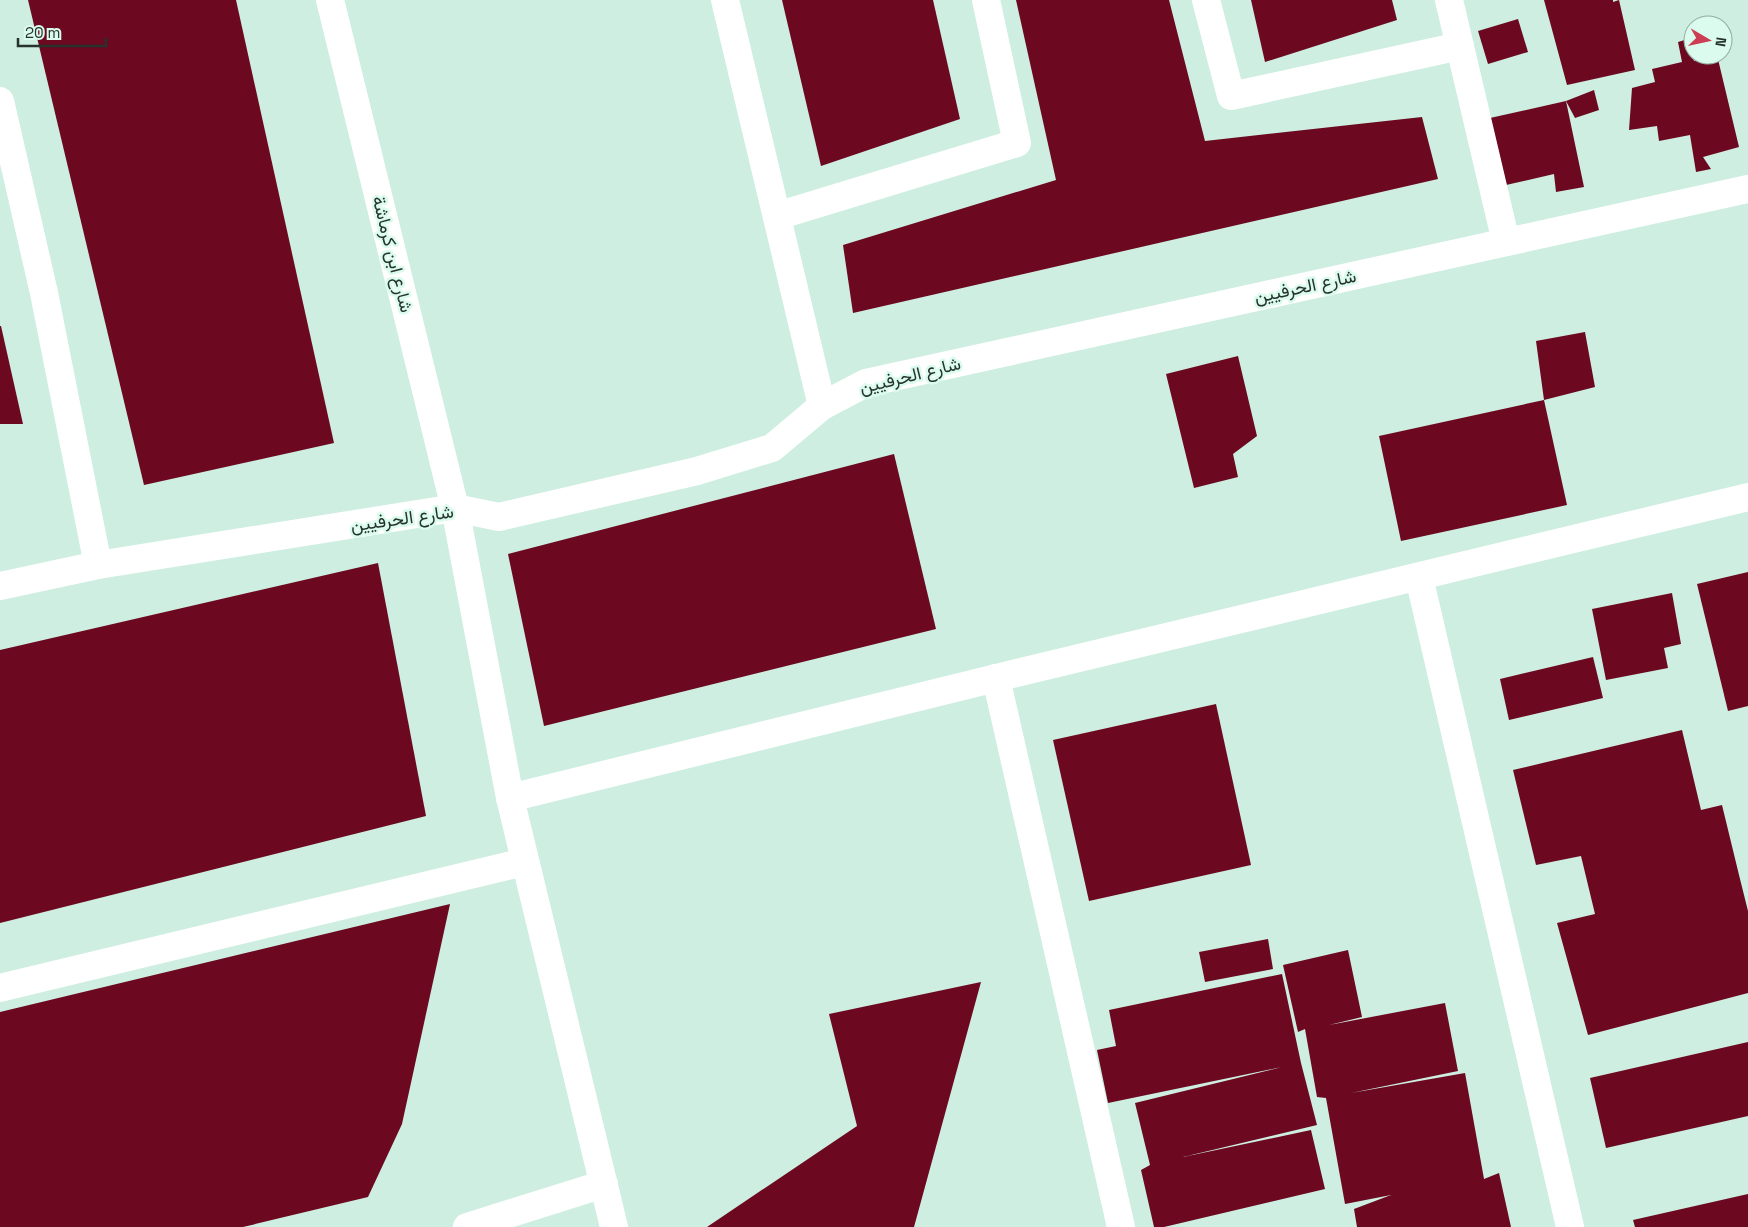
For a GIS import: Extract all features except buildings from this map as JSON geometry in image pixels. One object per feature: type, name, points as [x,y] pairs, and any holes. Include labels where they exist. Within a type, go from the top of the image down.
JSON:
[{"type":"street","name":"شارع ابن كرماشة","points":[[330,0],[455,508],[524,862],[614,1227]]},
{"type":"street","points":[[725,0],[822,406]]},
{"type":"street","points":[[777,216],[1017,143],[986,0]]},
{"type":"street","points":[[1206,0],[1231,96],[1460,46]]},
{"type":"street","points":[[1449,0],[1506,242]]},
{"type":"street","points":[[0,101],[44,292],[98,565]]},
{"type":"street","name":"شارع الحرفيين","points":[[0,586],[98,565],[455,508],[499,517],[697,471],[772,448],[822,406],[866,383],[1748,188]]},
{"type":"street","points":[[510,798],[996,678],[1748,497]]},
{"type":"street","points":[[1419,577],[1570,1227]]},
{"type":"street","points":[[996,678],[1121,1227]]},
{"type":"street","points":[[0,988],[524,862]]},
{"type":"street","points":[[467,1227],[604,1184]]}]
